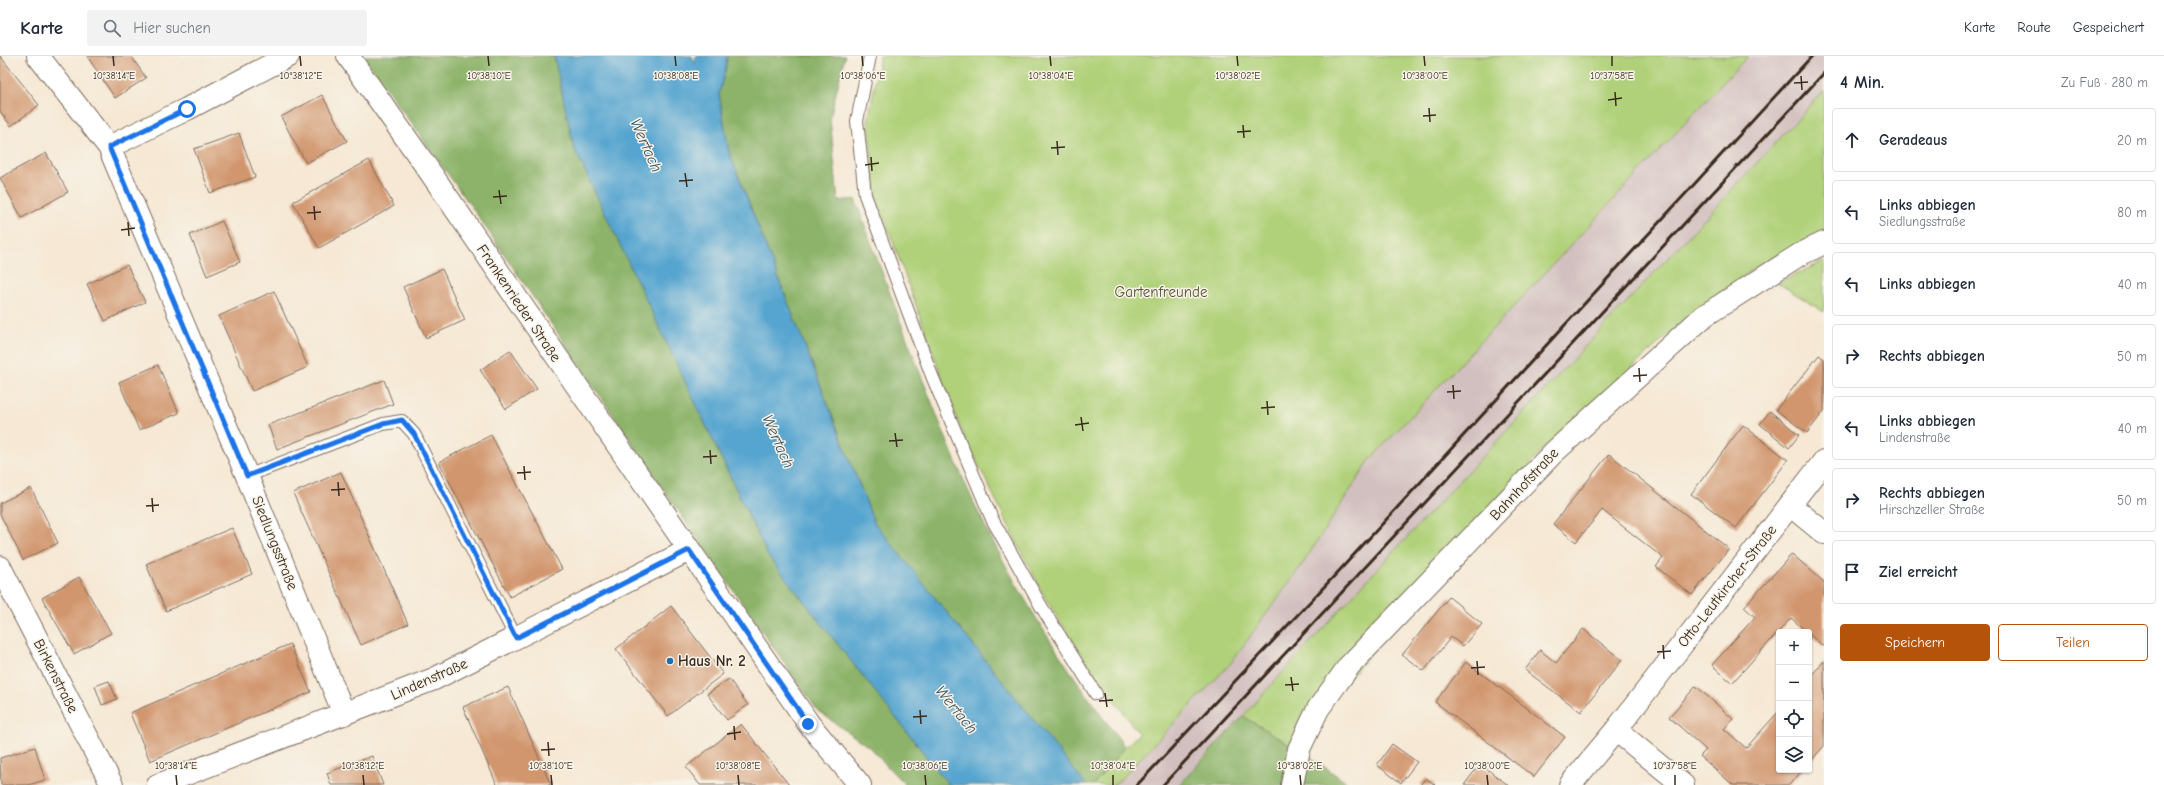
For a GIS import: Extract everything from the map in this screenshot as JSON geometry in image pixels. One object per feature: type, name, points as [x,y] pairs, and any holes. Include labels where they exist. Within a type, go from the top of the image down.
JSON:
[{"type":"street","name":"Siedlungsstraße","points":[[38,56],[109,147],[247,476],[344,714]]},
{"type":"street","points":[[109,147],[187,109],[288,56]]},
{"type":"street","name":"Frankenrieder Straße","points":[[348,56],[808,724],[860,785]]},
{"type":"street","name":"Bahnhofstraße","points":[[1292,785],[1299,750],[1318,709],[1349,666],[1553,453],[1704,316],[1799,255],[1824,243]]},
{"type":"street","name":"Otto-Leutkircher-Straße","points":[[1570,785],[1616,730],[1824,461]]},
{"type":"street","points":[[1790,505],[1824,533]]},
{"type":"street","name":"Lindenstraße","points":[[158,785],[434,679],[689,550]]},
{"type":"street","name":"Birkenstraße","points":[[0,568],[112,785]]},
{"type":"street","points":[[1616,730],[1683,785]]},
{"type":"lane","points":[[870,56],[857,121],[865,195],[932,376],[992,519],[1041,606],[1096,694]]},
{"type":"lane","points":[[247,476],[383,424],[402,420],[414,434],[516,638]]},
{"type":"shaded area","points":[[1748,56],[1824,56],[1824,91],[1370,577],[1179,785],[1115,785],[1230,664],[1304,562],[1369,461]]},
{"type":"green space","points":[[363,56],[554,56],[574,148],[768,556],[949,785],[905,785],[869,747],[818,711],[701,544],[476,213]]},
{"type":"green space","points":[[727,56],[845,56],[830,118],[838,201],[855,199],[944,434],[976,508],[1000,555],[1032,612],[1050,640],[1086,694],[1125,747],[1093,785],[1086,785],[874,522],[729,152],[719,94],[726,67]]},
{"type":"green space","name":"Gartenfreunde","points":[[880,56],[1748,56],[1369,461],[1304,562],[1230,664],[1115,785],[1093,785],[1125,747],[1139,734],[1090,667],[1047,601],[961,430],[876,195],[868,121]]},
{"type":"green space","points":[[1824,91],[1824,230],[1761,264],[1699,307],[1545,447],[1292,746],[1243,716],[1370,577]]},
{"type":"green space","points":[[1824,261],[1824,312],[1778,283]]},
{"type":"green space","points":[[1243,716],[1292,746],[1284,785],[1179,785]]},
{"type":"green space","points":[[1308,755],[1350,785],[1300,785]]},
{"type":"water","name":"Wertach","points":[[554,56],[692,56],[695,63],[696,56],[727,56],[726,67],[719,94],[729,152],[874,522],[1086,785],[949,785],[768,556],[574,148]]},
{"type":"building","points":[[0,56],[39,105],[11,126],[0,111]]},
{"type":"building","points":[[87,56],[131,56],[146,78],[115,98]]},
{"type":"building","points":[[322,95],[347,141],[306,163],[281,117]]},
{"type":"building","points":[[239,133],[255,177],[210,193],[194,149]]},
{"type":"building","points":[[46,153],[68,192],[22,218],[0,178]]},
{"type":"building","points":[[369,160],[394,206],[319,248],[293,202]]},
{"type":"building","points":[[222,221],[240,262],[207,276],[190,235]]},
{"type":"building","points":[[127,265],[145,302],[105,321],[87,284]]},
{"type":"building","points":[[442,269],[465,320],[426,338],[403,287]]},
{"type":"building","points":[[274,291],[308,367],[252,391],[219,316]]},
{"type":"building","points":[[510,350],[537,389],[506,409],[480,370]]},
{"type":"building","points":[[1819,355],[1824,359],[1824,411],[1807,433],[1776,410]]},
{"type":"building","points":[[158,365],[179,413],[139,430],[119,382]]},
{"type":"building","points":[[384,380],[393,404],[277,449],[268,425]]},
{"type":"building","points":[[1770,411],[1799,435],[1789,448],[1760,424]]},
{"type":"building","points":[[1743,425],[1788,460],[1736,528],[1691,494]]},
{"type":"building","points":[[491,435],[562,569],[510,597],[439,462]]},
{"type":"building","points":[[1609,454],[1729,549],[1692,595],[1656,567],[1663,558],[1602,510],[1576,542],[1553,524]]},
{"type":"building","points":[[341,472],[408,624],[361,645],[293,493]]},
{"type":"building","points":[[31,488],[58,543],[23,560],[0,514],[0,503]]},
{"type":"building","points":[[232,528],[252,574],[166,611],[146,564]]},
{"type":"building","points":[[1792,554],[1824,582],[1824,647],[1812,636],[1812,629],[1804,629],[1791,618],[1781,629],[1776,629],[1776,635],[1732,683],[1712,665],[1755,617],[1744,607]]},
{"type":"building","points":[[79,577],[111,633],[74,654],[42,598]]},
{"type":"building","points":[[1449,597],[1482,624],[1463,646],[1451,637],[1424,671],[1402,655]]},
{"type":"building","name":"Haus Nr. 2","points":[[671,606],[723,674],[668,716],[616,649]]},
{"type":"building","points":[[1583,629],[1622,660],[1581,712],[1525,670],[1540,650],[1556,663]]},
{"type":"building","points":[[290,644],[311,692],[150,761],[130,713]]},
{"type":"building","points":[[1824,661],[1824,746],[1812,760],[1812,701],[1812,675]]},
{"type":"building","points":[[1466,662],[1565,737],[1534,777],[1435,702]]},
{"type":"building","points":[[729,679],[748,705],[727,720],[707,694]]},
{"type":"building","points":[[109,681],[117,699],[102,705],[95,686]]},
{"type":"building","points":[[1696,686],[1733,719],[1724,729],[1746,748],[1776,714],[1776,773],[1800,773],[1789,785],[1733,785],[1700,756],[1706,750],[1669,717]]},
{"type":"building","points":[[508,687],[551,785],[497,785],[463,707]]},
{"type":"building","points":[[741,724],[789,785],[700,785],[686,767]]},
{"type":"building","points":[[1392,744],[1417,762],[1401,783],[1377,765]]},
{"type":"building","points":[[35,747],[45,780],[28,785],[1,785],[0,758]]},
{"type":"building","points":[[372,756],[383,785],[331,785],[327,773]]},
{"type":"building","points":[[1480,764],[1508,785],[1464,785]]},
{"type":"building","points":[[1426,778],[1435,785],[1420,785]]},
{"type":"railway","points":[[1137,785],[1339,571],[1812,56]]},
{"type":"railway","points":[[1163,785],[1824,73]]},
{"type":"place","name":"Haus Nr. 2","points":[[670,661]]},
{"type":"route","points":[[187,109],[109,147],[247,476],[383,424],[402,420],[414,434],[516,638],[689,550],[808,724]]}]
